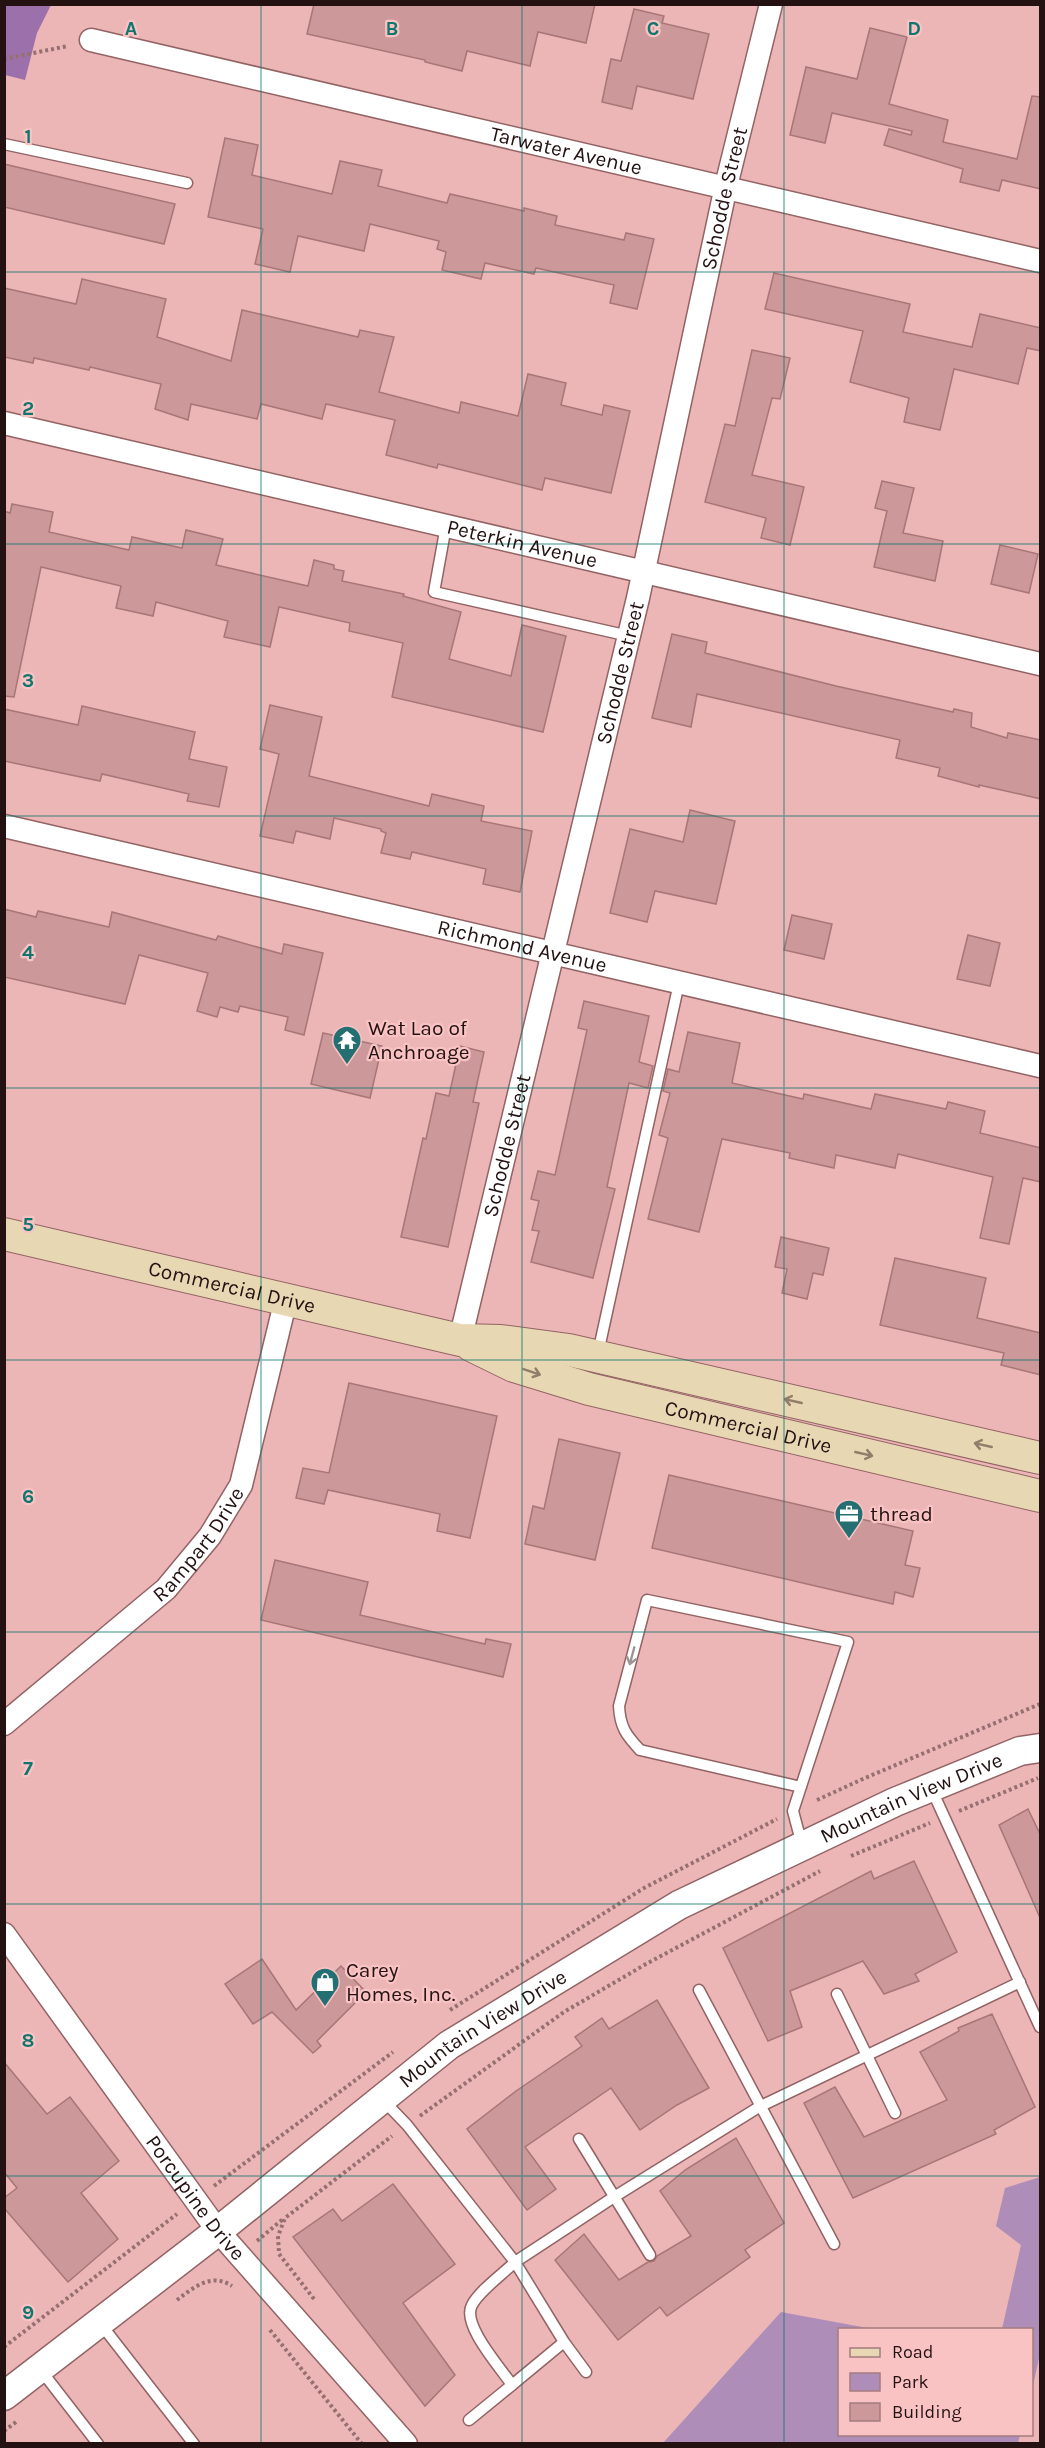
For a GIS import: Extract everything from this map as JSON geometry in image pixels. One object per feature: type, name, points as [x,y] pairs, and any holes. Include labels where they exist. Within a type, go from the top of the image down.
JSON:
[{"type":"main road","name":"Commercial Drive","points":[[4,1234],[460,1340],[529,1344],[597,1356],[1041,1458]]},
{"type":"main road","name":"Commercial Drive","points":[[460,1340],[513,1366],[568,1383],[1041,1496]]},
{"type":"street","name":"Schodde Street","points":[[460,1340],[644,572],[726,186],[771,4]]},
{"type":"street","name":"Tarwater Avenue","points":[[91,40],[1041,261]]},
{"type":"street","name":"Peterkin Avenue","points":[[4,423],[1041,663]]},
{"type":"street","name":"Richmond Avenue","points":[[4,826],[1041,1066]]},
{"type":"street","name":"Rampart Drive","points":[[4,1724],[166,1588],[210,1536],[241,1485],[286,1299]]},
{"type":"street","name":"Mountain View Drive","points":[[13,2407],[40,2368],[218,2231],[449,2045],[679,1905],[931,1788],[1030,1750],[1041,1732]]},
{"type":"street","name":"Porcupine Drive","points":[[4,1934],[218,2231],[406,2444]]},
{"type":"lane","points":[[4,144],[187,183]]},
{"type":"lane","points":[[446,526],[435,592],[629,636]]},
{"type":"lane","points":[[597,1356],[680,983]]},
{"type":"lane","points":[[801,1787],[640,1750],[620,1723],[619,1706],[647,1600],[848,1642],[801,1787],[793,1811],[802,1846]]},
{"type":"lane","points":[[931,1788],[1041,2027]]},
{"type":"lane","points":[[512,2385],[473,2328],[468,2314],[472,2303],[515,2262],[759,2107],[1020,1982]]},
{"type":"lane","points":[[699,1990],[759,2107],[834,2244]]},
{"type":"lane","points":[[837,1994],[895,2113]]},
{"type":"lane","points":[[382,2099],[407,2125],[515,2262],[564,2342],[586,2372]]},
{"type":"lane","points":[[579,2139],[650,2254]]},
{"type":"lane","points":[[99,2323],[194,2444]]},
{"type":"lane","points":[[470,2420],[564,2342]]},
{"type":"lane","points":[[40,2368],[98,2444]]},
{"type":"path","points":[[4,59],[91,40]]},
{"type":"path","points":[[847,1858],[1041,1777]]},
{"type":"path","points":[[315,2301],[279,2254],[278,2236],[285,2218],[407,2125],[564,2012],[646,1964],[825,1868]]},
{"type":"path","points":[[171,2304],[199,2284],[210,2280],[226,2282],[239,2291]]},
{"type":"path","points":[[267,2327],[362,2444]]},
{"type":"path","points":[[4,2431],[13,2407]]},
{"type":"green space","points":[[1040,2177],[1040,2354],[1033,2386],[1033,2328],[1002,2328],[1021,2245],[996,2226],[1005,2188]]},
{"type":"green space","points":[[781,2312],[868,2328],[838,2328],[838,2436],[1020,2436],[1018,2443],[663,2443]]},
{"type":"shaded area","points":[[5,4],[51,5],[37,33],[25,80],[5,75]]},
{"type":"building","points":[[314,4],[595,4],[586,43],[538,32],[530,66],[467,51],[462,71],[425,62],[425,60],[307,34]]},
{"type":"building","points":[[634,9],[664,16],[662,23],[709,34],[693,99],[637,86],[632,109],[602,102],[611,59],[621,61]]},
{"type":"building","points":[[870,28],[907,37],[889,104],[948,120],[943,142],[1017,159],[1032,96],[1041,97],[1041,189],[1002,180],[999,191],[960,182],[963,169],[884,145],[889,129],[911,135],[912,131],[832,113],[825,143],[790,135],[806,67],[857,79]]},
{"type":"building","points":[[225,138],[258,145],[252,175],[332,194],[340,161],[382,170],[378,186],[447,203],[450,194],[524,211],[524,208],[557,216],[555,225],[624,240],[626,233],[654,239],[637,309],[610,303],[614,285],[536,268],[534,274],[485,263],[481,279],[442,270],[446,252],[437,249],[439,241],[370,224],[364,251],[298,236],[290,272],[255,264],[263,229],[208,217]]},
{"type":"building","points":[[4,164],[175,204],[164,244],[4,207]]},
{"type":"building","points":[[774,273],[910,304],[903,332],[972,347],[980,314],[1041,328],[1041,351],[1027,348],[1018,384],[954,369],[940,430],[904,422],[909,398],[850,382],[863,331],[765,309]]},
{"type":"building","points":[[82,279],[166,299],[157,337],[231,361],[242,310],[358,337],[360,330],[394,337],[379,392],[459,413],[461,402],[518,416],[528,374],[566,383],[561,405],[602,415],[604,405],[630,411],[611,493],[545,478],[542,490],[438,464],[437,468],[386,455],[395,420],[326,404],[322,419],[261,404],[257,419],[191,404],[188,420],[155,409],[161,384],[90,367],[89,370],[34,358],[33,363],[4,357],[4,288],[76,304]]},
{"type":"building","points":[[752,350],[790,358],[780,399],[772,398],[752,475],[804,487],[790,545],[761,538],[766,518],[705,502],[725,424],[735,426]]},
{"type":"building","points":[[882,481],[914,488],[903,533],[943,541],[935,581],[874,567],[887,511],[875,508]]},
{"type":"building","points":[[12,504],[53,512],[49,532],[129,550],[132,537],[182,548],[186,530],[223,539],[216,565],[308,586],[314,560],[334,565],[334,569],[344,571],[342,581],[404,594],[403,596],[461,612],[449,659],[511,676],[522,625],[566,636],[543,732],[392,697],[403,643],[349,631],[350,623],[279,607],[270,647],[224,637],[228,621],[156,602],[153,616],[116,608],[121,586],[41,567],[14,697],[4,696],[4,511],[10,513]]},
{"type":"building","points":[[1000,545],[1038,554],[1029,593],[991,584]]},
{"type":"building","points":[[672,634],[707,642],[705,653],[836,686],[953,712],[954,709],[972,713],[971,727],[1007,738],[1008,733],[1041,740],[1041,799],[979,785],[979,787],[938,776],[940,768],[896,758],[900,740],[697,694],[691,727],[652,718]]},
{"type":"building","points":[[270,705],[322,717],[309,776],[429,806],[432,794],[484,806],[481,821],[532,831],[520,892],[483,884],[486,869],[412,852],[410,859],[381,853],[386,833],[381,829],[334,818],[330,839],[296,831],[293,843],[260,836],[279,754],[260,749]]},
{"type":"building","points":[[82,706],[195,732],[189,759],[227,767],[219,807],[187,801],[189,794],[102,774],[100,781],[4,761],[4,709],[78,725]]},
{"type":"building","points":[[690,810],[735,821],[716,904],[655,891],[647,922],[610,913],[630,829],[683,842]]},
{"type":"building","points":[[4,909],[36,917],[38,911],[109,927],[112,912],[216,940],[218,936],[282,954],[284,944],[323,953],[304,1035],[285,1030],[288,1017],[240,1006],[238,1012],[220,1007],[217,1017],[197,1011],[208,973],[139,955],[125,1004],[4,977]]},
{"type":"building","points":[[792,915],[832,924],[824,959],[784,950]]},
{"type":"building","points":[[968,935],[1000,943],[990,986],[957,979]]},
{"type":"building","points":[[584,1001],[649,1016],[639,1062],[653,1066],[648,1088],[629,1083],[607,1187],[615,1189],[593,1278],[531,1262],[539,1231],[532,1230],[539,1201],[531,1199],[538,1171],[555,1175],[587,1030],[578,1028]]},
{"type":"building","points":[[688,1032],[740,1043],[732,1083],[803,1099],[804,1094],[871,1109],[875,1094],[946,1109],[948,1102],[985,1111],[980,1133],[1041,1148],[1041,1182],[1023,1178],[1009,1244],[980,1238],[993,1177],[898,1154],[895,1168],[836,1155],[834,1168],[789,1158],[790,1153],[722,1139],[699,1232],[648,1219],[668,1138],[659,1135],[670,1093],[663,1091],[668,1069],[679,1072]]},
{"type":"building","name":"Wat Lao of Anchroage","points":[[323,1033],[382,1046],[370,1098],[311,1084]]},
{"type":"building","points":[[460,1046],[484,1052],[473,1102],[479,1103],[448,1247],[401,1237],[423,1138],[426,1139],[436,1093],[449,1096]]},
{"type":"building","points":[[781,1237],[829,1248],[823,1275],[813,1273],[807,1299],[782,1293],[787,1269],[775,1267]]},
{"type":"building","points":[[895,1258],[986,1278],[977,1318],[1041,1333],[1041,1375],[1001,1365],[1004,1353],[880,1325]]},
{"type":"building","points":[[349,1383],[497,1416],[470,1538],[437,1531],[440,1514],[328,1490],[324,1504],[296,1498],[303,1468],[329,1473]]},
{"type":"building","points":[[559,1439],[620,1453],[595,1560],[525,1544],[533,1506],[544,1509]]},
{"type":"building","points":[[669,1475],[913,1531],[905,1565],[920,1568],[913,1597],[895,1592],[893,1604],[652,1548]]},
{"type":"building","points":[[275,1560],[368,1582],[360,1615],[485,1644],[486,1639],[511,1644],[503,1677],[261,1620]]},
{"type":"building","points":[[1028,1809],[1041,1836],[1041,1920],[999,1825]]},
{"type":"building","points":[[914,1861],[957,1952],[915,1974],[919,1981],[884,1994],[863,1961],[790,1991],[802,2027],[768,2041],[723,1948],[871,1871],[874,1879]]},
{"type":"building","points":[[262,1959],[296,2010],[341,1966],[366,1992],[317,2041],[321,2046],[313,2053],[272,2012],[253,2024],[225,1984]]},
{"type":"building","points":[[657,2000],[709,2088],[677,2105],[640,2130],[611,2088],[525,2147],[556,2189],[527,2210],[467,2129],[516,2091],[582,2046],[575,2037],[602,2018],[609,2029]]},
{"type":"building","points":[[992,2014],[1035,2107],[994,2130],[996,2134],[853,2198],[804,2103],[835,2087],[864,2137],[947,2100],[920,2052],[959,2031],[958,2028]]},
{"type":"building","points":[[4,2062],[47,2114],[70,2097],[119,2161],[81,2193],[118,2239],[68,2282],[4,2208],[4,2198],[17,2188],[4,2172]]},
{"type":"building","points":[[736,2138],[784,2223],[745,2250],[750,2257],[667,2316],[660,2307],[618,2340],[555,2260],[584,2234],[619,2280],[648,2262],[654,2261],[657,2256],[691,2236],[660,2191],[685,2170]]},
{"type":"building","points":[[393,2184],[455,2264],[403,2303],[455,2375],[425,2406],[293,2237],[333,2209],[342,2221]]},
{"type":"place","name":"Wat Lao of Anchroage","points":[[347,1066]]},
{"type":"place","name":"thread","points":[[849,1540]]},
{"type":"place","name":"Carey Homes, Inc.","points":[[325,2008]]}]
